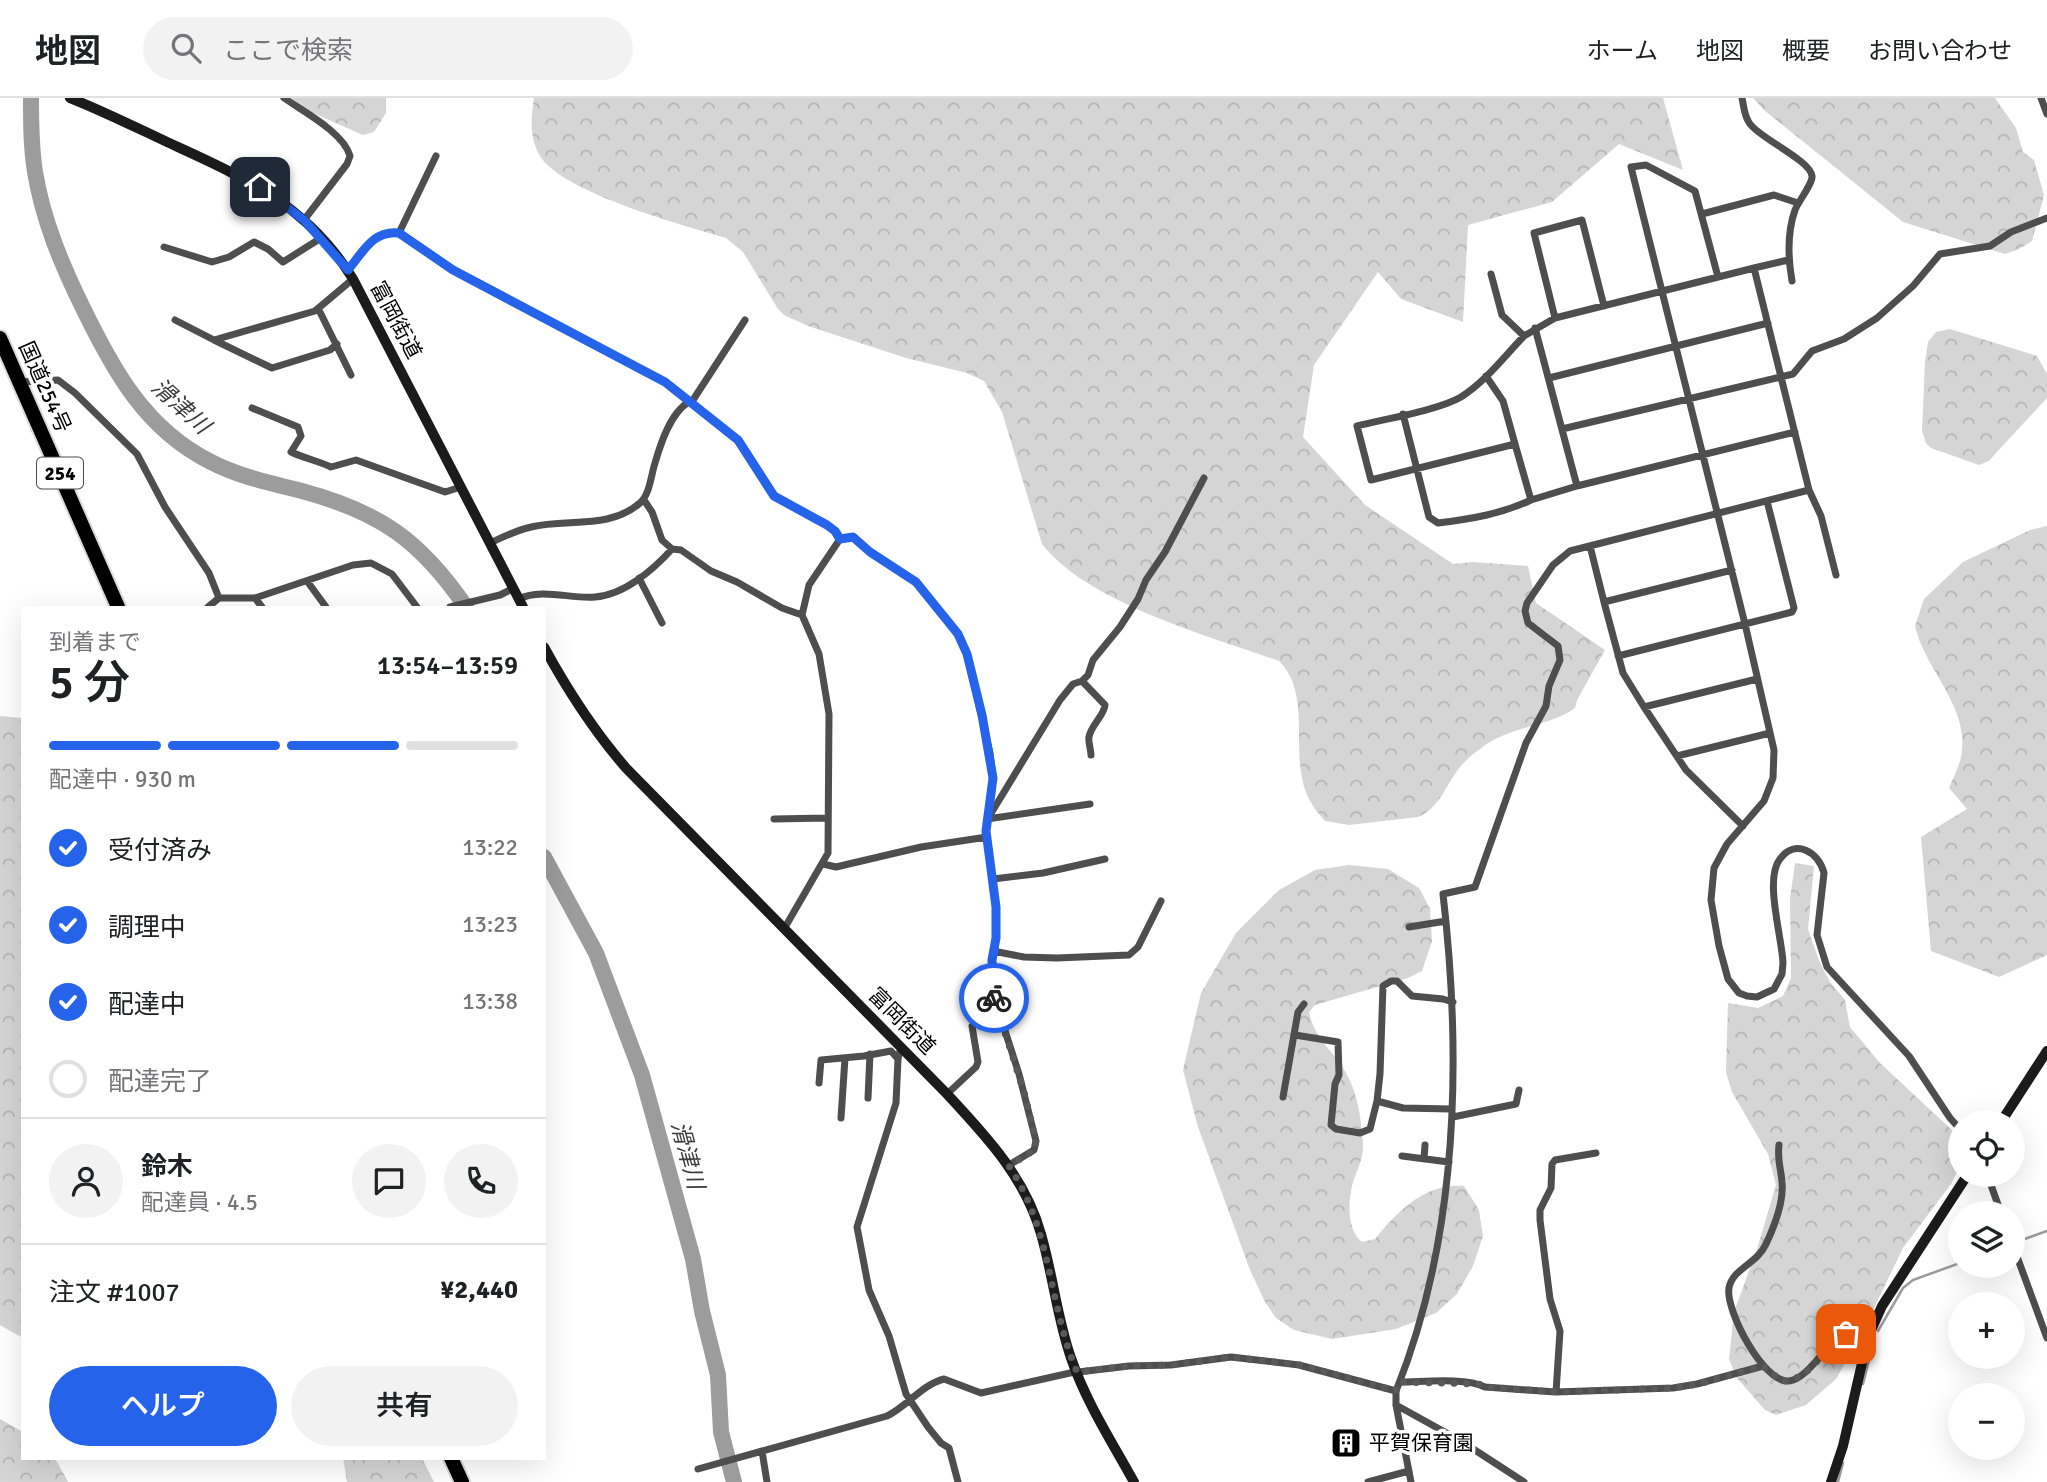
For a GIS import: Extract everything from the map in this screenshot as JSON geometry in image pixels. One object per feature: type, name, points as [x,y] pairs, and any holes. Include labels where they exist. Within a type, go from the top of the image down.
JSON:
[{"type":"highway","name":"国道254号","points":[[0,338],[118,606]]},
{"type":"highway","points":[[452,1460],[462,1482]]},
{"type":"street","name":"富岡街道","points":[[70,98],[246,178],[274,195],[321,238],[350,275],[521,603]]},
{"type":"street","points":[[284,98],[337,135],[345,143],[350,156],[347,164],[304,220]]},
{"type":"street","points":[[1742,98],[1747,119],[1754,129],[1787,151],[1812,174],[1812,181],[1798,203],[1790,227],[1788,261],[1792,281]]},
{"type":"street","points":[[2041,98],[2047,114]]},
{"type":"street","points":[[399,233],[436,156]]},
{"type":"street","points":[[1718,277],[1697,194],[1691,188],[1646,165],[1631,167],[1732,570],[1774,758],[1773,778],[1764,802],[1721,852],[1712,878],[1711,900],[1719,946],[1732,986],[1747,996],[1757,997],[1774,989],[1779,983],[1783,962],[1773,886],[1775,869],[1779,860],[1791,850],[1806,849],[1812,852],[1822,865],[1824,873],[1817,935],[1827,967],[1909,1056],[1948,1115]]},
{"type":"street","points":[[1702,214],[1774,195],[1798,203]]},
{"type":"street","points":[[1562,429],[1793,374],[1812,351],[1844,339],[1877,318],[1908,291],[1941,254],[1990,246],[2011,232],[2047,218]]},
{"type":"street","points":[[1555,318],[1534,233],[1582,220],[1604,306]]},
{"type":"street","points":[[214,340],[319,310],[350,275],[376,236],[390,232],[399,233],[453,270],[665,382],[738,440],[774,496],[827,525],[840,539]]},
{"type":"street","points":[[164,247],[212,262],[229,257],[254,243],[268,249],[283,262],[321,238]]},
{"type":"street","points":[[1515,444],[1371,480],[1357,426],[1455,400],[1486,376],[1524,336],[1555,318],[1788,261]]},
{"type":"street","points":[[1754,268],[1809,490],[1821,516],[1836,575]]},
{"type":"street","points":[[1491,274],[1502,315],[1524,336]]},
{"type":"street","points":[[319,310],[351,375]]},
{"type":"street","points":[[175,320],[272,369],[323,353],[337,344]]},
{"type":"street","points":[[491,543],[531,527],[596,522],[632,510],[644,500],[662,443],[676,413],[693,400],[745,320]]},
{"type":"street","points":[[1549,378],[1768,323]]},
{"type":"street","points":[[1535,328],[1577,486]]},
{"type":"street","points":[[1486,376],[1503,401],[1531,500]]},
{"type":"street","points":[[20,382],[58,380],[131,446],[185,540],[209,573],[219,598]]},
{"type":"street","points":[[252,408],[298,428],[301,436],[291,452],[295,454],[310,457],[331,467],[356,460],[444,492],[461,487]]},
{"type":"street","points":[[1403,414],[1429,517],[1438,523],[1480,517],[1577,486],[1795,432]]},
{"type":"street","points":[[987,818],[1060,700],[1073,684],[1088,675],[1094,660],[1120,627],[1165,552],[1204,478]]},
{"type":"street","points":[[1411,1482],[1396,1405],[1396,1391],[1429,1293],[1449,1162],[1452,1113],[1453,1002],[1443,894],[1475,887],[1527,743],[1546,706],[1547,695],[1560,660],[1555,642],[1528,623],[1525,617],[1527,603],[1558,559],[1570,551],[1809,490]]},
{"type":"street","points":[[644,500],[662,540],[672,550]]},
{"type":"street","points":[[1618,656],[1791,612],[1794,608],[1767,501]]},
{"type":"street","points":[[784,929],[828,853],[829,714],[822,664],[802,615],[809,585],[840,539],[853,537],[909,576],[940,610],[964,644],[978,696],[993,778],[987,837],[996,923],[993,951],[994,997],[1007,1033],[1036,1141],[1034,1150],[1009,1166]]},
{"type":"street","points":[[1590,546],[1623,673],[1686,770],[1743,826]]},
{"type":"street","points":[[521,603],[527,595],[596,597],[620,591],[672,550],[681,550],[711,571],[737,582],[782,608],[802,615]]},
{"type":"street","points":[[209,606],[219,598],[255,598],[353,565],[371,563],[392,574],[416,606]]},
{"type":"street","points":[[1604,602],[1732,570]]},
{"type":"street","points":[[639,578],[662,623]]},
{"type":"street","points":[[307,581],[325,606]]},
{"type":"street","points":[[454,606],[498,596],[514,588]]},
{"type":"street","points":[[255,598],[260,606]]},
{"type":"street","name":"富岡街道","points":[[546,651],[569,693],[607,746],[900,1053],[947,1094],[1009,1166],[1029,1201],[1041,1231],[1066,1341],[1077,1372],[1134,1482]]},
{"type":"street","points":[[1644,707],[1757,679]]},
{"type":"street","points":[[1082,681],[1105,705],[1089,737],[1091,755]]},
{"type":"street","points":[[1677,756],[1770,733]]},
{"type":"street","points":[[987,818],[1090,804]]},
{"type":"street","points":[[775,819],[827,818]]},
{"type":"street","points":[[823,864],[836,867],[921,847],[987,837]]},
{"type":"street","points":[[993,879],[1043,873],[1105,859]]},
{"type":"street","points":[[993,951],[1024,957],[1057,958],[1129,955],[1138,947],[1161,901]]},
{"type":"street","points":[[1409,927],[1446,921]]},
{"type":"street","points":[[1296,1035],[1338,1042],[1339,1075],[1335,1084],[1331,1125],[1336,1129],[1366,1132],[1370,1129],[1377,1101],[1383,986],[1387,982],[1396,981],[1412,996],[1453,1002]]},
{"type":"street","points":[[1283,1097],[1298,1012],[1304,1004]]},
{"type":"street","points":[[947,1094],[978,1062],[972,1026],[998,1012]]},
{"type":"street","points":[[819,1083],[821,1060],[891,1051],[900,1053],[896,1103],[857,1227],[858,1243],[869,1290],[889,1336],[900,1377],[911,1401],[935,1435],[949,1448],[958,1482]]},
{"type":"street","points":[[2009,1110],[2047,1051]]},
{"type":"street","points":[[868,1098],[870,1054]]},
{"type":"street","points":[[841,1118],[845,1058]]},
{"type":"street","points":[[1377,1101],[1404,1108],[1452,1113],[1516,1104],[1519,1090]]},
{"type":"street","points":[[1424,1158],[1425,1144]]},
{"type":"street","points":[[1779,1145],[1777,1161],[1782,1193],[1772,1230],[1760,1256],[1735,1274],[1729,1285],[1728,1296],[1737,1322],[1763,1366],[1781,1381],[1795,1380],[1834,1341],[1846,1334],[1872,1326]]},
{"type":"street","points":[[1556,1392],[1560,1331],[1550,1299],[1540,1210],[1551,1188],[1552,1164],[1555,1160],[1597,1153]]},
{"type":"street","points":[[1402,1156],[1449,1162]]},
{"type":"street","points":[[1831,1482],[1843,1446],[1872,1326],[1960,1187]]},
{"type":"street","points":[[2025,1278],[2047,1338]]},
{"type":"street","points":[[699,1469],[876,1420],[894,1412],[934,1383],[944,1379],[981,1393],[1077,1372],[1129,1366],[1162,1366],[1231,1357],[1300,1365],[1396,1391]]},
{"type":"street","points":[[1400,1382],[1455,1382],[1556,1392],[1673,1388],[1763,1366]]},
{"type":"street","points":[[1396,1405],[1461,1441],[1524,1482]]},
{"type":"street","points":[[760,1452],[767,1482]]},
{"type":"street","points":[[1368,1482],[1409,1471]]},
{"type":"green space","points":[[291,98],[386,98],[386,113],[374,132],[363,135],[313,113]]},
{"type":"green space","points":[[534,98],[1663,98],[1683,170],[1619,144],[1552,202],[1468,225],[1463,322],[1401,299],[1378,272],[1314,365],[1303,437],[1365,505],[1453,564],[1473,562],[1528,566],[1536,603],[1605,650],[1575,708],[1552,720],[1491,741],[1464,762],[1432,808],[1418,817],[1349,825],[1325,821],[1310,801],[1303,784],[1297,701],[1288,673],[1279,661],[1152,615],[1089,584],[1063,565],[1042,544],[1002,412],[984,381],[967,373],[906,358],[808,326],[784,315],[743,252],[726,238],[626,206],[573,183],[553,170],[536,149],[532,128]]},
{"type":"green space","points":[[1753,98],[1995,98],[2016,128],[2023,152],[2034,160],[2044,195],[2032,241],[2005,254],[1903,222],[1764,110]]},
{"type":"green space","points":[[1950,329],[2037,356],[2047,374],[2047,398],[1989,461],[1979,465],[1931,448],[1922,431],[1928,342],[1936,332]]},
{"type":"green space","points":[[2047,526],[2047,955],[1999,977],[1931,951],[1921,837],[1967,809],[1949,788],[1961,757],[1959,722],[1946,690],[1920,642],[1915,626],[1924,599],[1963,562],[2030,530]]},
{"type":"green space","points":[[0,716],[21,718],[21,1337],[0,1325]]},
{"type":"green space","points":[[1795,863],[1814,866],[1808,929],[1820,963],[1830,982],[1845,1000],[1850,1027],[1880,1063],[1948,1126],[1949,1187],[1903,1248],[1860,1337],[1836,1379],[1806,1405],[1776,1415],[1765,1410],[1737,1378],[1729,1359],[1734,1312],[1776,1185],[1768,1154],[1732,1092],[1726,1072],[1728,1003],[1758,1008],[1783,996],[1791,978],[1790,899]]},
{"type":"green space","points":[[1349,865],[1388,869],[1419,888],[1430,909],[1432,941],[1422,971],[1408,978],[1315,1005],[1309,1012],[1317,1034],[1350,1081],[1359,1112],[1363,1149],[1352,1186],[1351,1224],[1362,1242],[1375,1239],[1413,1201],[1437,1189],[1464,1186],[1479,1210],[1483,1236],[1473,1266],[1457,1294],[1436,1313],[1396,1329],[1332,1339],[1294,1330],[1276,1318],[1265,1302],[1250,1270],[1198,1127],[1183,1070],[1201,993],[1236,933],[1279,890],[1315,870]]},
{"type":"green space","points":[[0,1419],[21,1431],[21,1460],[56,1460],[68,1482],[0,1482]]},
{"type":"green space","points":[[343,1460],[423,1460],[434,1482],[347,1482]]},
{"type":"waterway","name":"滑津川","points":[[31,98],[35,172],[54,241],[74,290],[106,353],[133,396],[149,415],[167,433],[211,462],[233,472],[330,499],[376,519],[414,546],[465,606]]},
{"type":"waterway","name":"滑津川","points":[[546,861],[596,953],[642,1075],[693,1259],[702,1311],[718,1375],[721,1432],[734,1482]]},
{"type":"waterway","points":[[2025,1239],[2047,1231]]},
{"type":"waterway","points":[[1878,1331],[1903,1288],[1913,1280],[1948,1267]]},
{"type":"waterway","points":[[1863,1384],[1874,1340]]},
{"type":"waterway","points":[[1838,1482],[1843,1463]]},
{"type":"way so far","points":[[994,998],[1007,1033],[1036,1141],[1034,1150],[1009,1166],[1023,1188],[1041,1231],[1066,1341],[1077,1372],[1129,1366],[1171,1365],[1231,1357],[1300,1365],[1396,1391],[1400,1382],[1455,1382],[1556,1392],[1673,1388],[1763,1366],[1781,1381],[1795,1380],[1834,1341],[1846,1334]]},
{"type":"place","name":"平賀保育園","points":[[1346,1443]]},
{"type":"route","points":[[260,187],[304,220],[348,270],[376,236],[390,232],[399,233],[453,270],[665,382],[738,440],[774,496],[827,525],[840,539],[853,537],[870,552],[916,582],[964,644],[990,753],[993,778],[986,831],[996,907],[996,938],[992,960],[994,998]]}]
